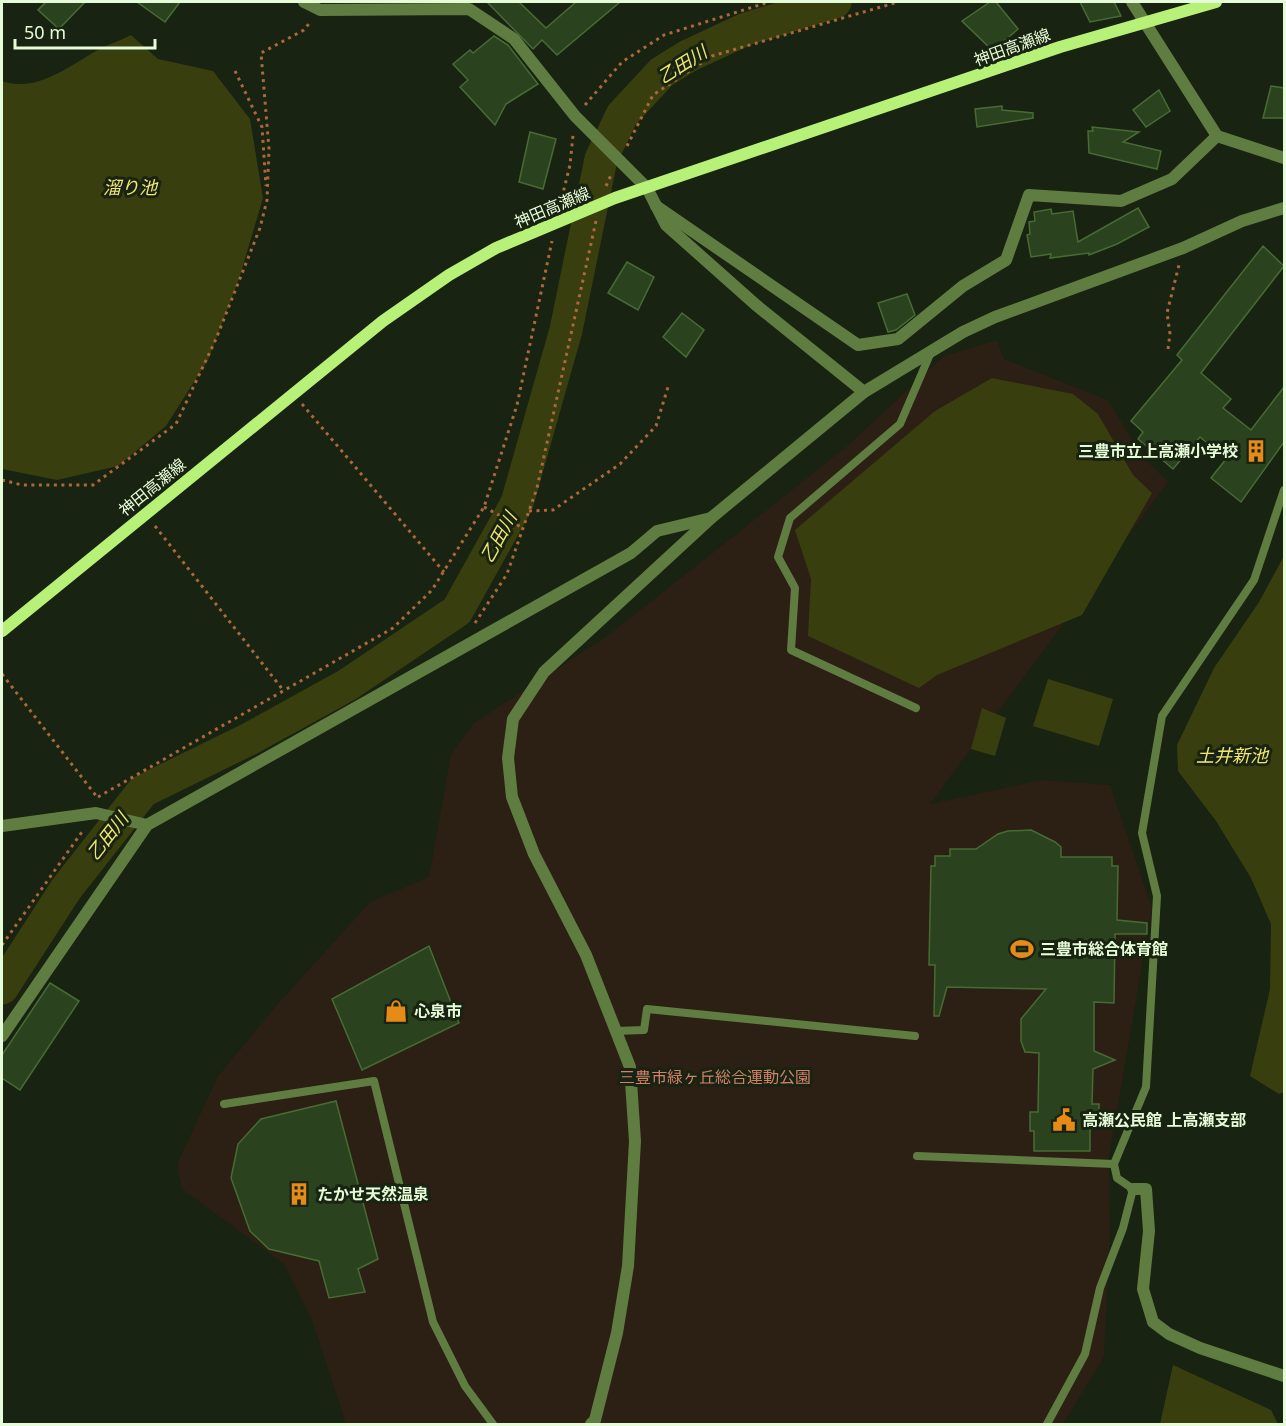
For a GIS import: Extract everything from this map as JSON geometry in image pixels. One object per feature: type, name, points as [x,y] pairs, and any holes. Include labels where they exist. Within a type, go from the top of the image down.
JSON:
[{"type":"main road","name":"神田高瀬線","points":[[2,631],[382,321],[449,275],[496,248],[646,188],[1060,47],[1216,2]]},
{"type":"street","points":[[304,2],[320,10],[469,9],[481,2]]},
{"type":"street","points":[[1132,2],[1217,136],[1284,158]]},
{"type":"street","points":[[469,9],[514,39],[575,116],[646,188],[666,225],[756,305],[864,392]]},
{"type":"street","points":[[656,206],[858,345],[898,339],[963,286],[1006,260],[1029,195],[1120,201],[1172,179],[1217,136]]},
{"type":"street","points":[[591,1425],[595,1420],[617,1333],[628,1266],[635,1142],[630,1067],[586,955],[534,854],[512,797],[508,758],[513,719],[544,672],[711,518],[864,392],[995,317],[1183,248],[1242,221],[1284,208]]},
{"type":"street","points":[[2,1036],[147,825],[631,553],[657,531],[711,518]]},
{"type":"street","points":[[2,826],[96,813],[147,825]]},
{"type":"street","points":[[1133,1189],[1146,1189],[1149,1231],[1143,1289],[1154,1322],[1169,1334],[1200,1348],[1284,1376]]},
{"type":"lane","points":[[916,708],[791,650],[795,588],[778,557],[790,518],[900,424],[931,352]]},
{"type":"lane","points":[[1047,1425],[1085,1354],[1100,1288],[1123,1228],[1133,1189],[1117,1178],[1114,1164],[1146,1087],[1157,896],[1142,834],[1162,716],[1254,580],[1284,490]]},
{"type":"lane","points":[[616,1031],[644,1030],[647,1009],[915,1036]]},
{"type":"lane","points":[[224,1104],[374,1081],[433,1322],[465,1386],[492,1425]]},
{"type":"lane","points":[[917,1156],[1114,1164]]},
{"type":"path","points":[[97,797],[393,628],[432,590],[484,507],[517,405],[555,223],[570,165],[575,116],[622,62],[664,36],[769,2]]},
{"type":"path","points":[[623,153],[653,95],[712,56],[898,2]]},
{"type":"path","points":[[2,480],[22,485],[93,485],[176,424],[216,339],[260,228],[267,200],[269,149],[261,53],[304,30],[320,10]]},
{"type":"path","points":[[235,71],[262,127],[267,200]]},
{"type":"path","points":[[459,648],[507,574],[537,488],[599,205],[613,172]]},
{"type":"path","points":[[1168,349],[1170,334],[1167,314],[1183,248]]},
{"type":"path","points":[[529,511],[553,510],[620,464],[656,426],[668,387]]},
{"type":"path","points":[[294,393],[444,572]]},
{"type":"path","points":[[484,507],[523,528]]},
{"type":"path","points":[[145,514],[283,690]]},
{"type":"path","points":[[2,674],[97,797],[96,813],[2,945]]},
{"type":"green space","name":"三豊市緑ヶ丘総合運動公園","points":[[997,340],[1004,359],[1108,400],[1141,455],[1168,482],[930,804],[1042,780],[1110,785],[1152,908],[1109,1157],[1110,1239],[1104,1357],[1063,1424],[346,1424],[312,1320],[284,1264],[182,1189],[177,1164],[218,1076],[276,1006],[370,902],[429,877],[451,754],[474,723],[610,634],[845,448],[944,356]]},
{"type":"water","name":"溜り池","points":[[131,35],[158,59],[213,71],[250,119],[263,198],[239,279],[208,360],[166,426],[118,466],[57,480],[2,469],[2,81],[27,84],[39,81]]},
{"type":"water","points":[[992,378],[1073,394],[1098,414],[1133,475],[1152,493],[1082,615],[937,675],[919,688],[808,636],[811,579],[795,530],[935,411]]},
{"type":"water","name":"土井新池","points":[[1284,556],[1284,1092],[1279,1094],[1250,1076],[1270,989],[1271,924],[1251,878],[1216,821],[1178,771],[1177,745],[1214,668],[1259,602]]},
{"type":"water","points":[[1048,679],[1113,699],[1099,746],[1033,726]]},
{"type":"water","points":[[982,708],[1006,718],[995,756],[971,749]]},
{"type":"water","points":[[1173,1365],[1271,1410],[1278,1424],[1160,1424]]},
{"type":"building","points":[[46,2],[85,2],[59,29],[38,10]]},
{"type":"building","points":[[137,2],[180,2],[165,22]]},
{"type":"building","points":[[487,2],[519,2],[546,28],[576,2],[620,2],[557,55],[542,40],[533,49]]},
{"type":"building","points":[[990,2],[996,2],[1018,29],[993,51],[962,21]]},
{"type":"building","points":[[1080,2],[1114,2],[1121,16],[1090,22]]},
{"type":"building","points":[[494,36],[508,45],[538,84],[506,104],[495,125],[460,87],[468,80],[453,64],[470,50],[473,53]]},
{"type":"building","points":[[1271,86],[1284,88],[1284,118],[1263,118]]},
{"type":"building","points":[[1159,90],[1170,111],[1146,127],[1133,110]]},
{"type":"building","points":[[1002,106],[1002,110],[1033,113],[1033,118],[977,127],[975,109]]},
{"type":"building","points":[[1092,127],[1139,132],[1123,142],[1161,151],[1157,169],[1089,153],[1088,131],[1093,131]]},
{"type":"building","points":[[530,132],[556,139],[543,189],[519,182]]},
{"type":"building","points":[[1138,208],[1149,227],[1117,244],[1089,255],[1089,253],[1050,258],[1051,254],[1031,257],[1027,235],[1030,234],[1029,222],[1035,221],[1034,212],[1051,209],[1052,214],[1073,211],[1078,242]]},
{"type":"building","points":[[1263,246],[1284,266],[1201,373],[1231,399],[1223,408],[1251,430],[1284,387],[1284,442],[1241,502],[1211,478],[1226,459],[1200,437],[1173,469],[1138,439],[1143,432],[1131,421],[1182,360],[1177,355]]},
{"type":"building","points":[[627,262],[654,277],[638,310],[608,293]]},
{"type":"building","points":[[907,294],[915,315],[896,330],[888,332],[878,303]]},
{"type":"building","points":[[682,313],[704,330],[686,357],[663,337]]},
{"type":"building","name":"三豊市総合体育館","points":[[1031,830],[1061,847],[1061,857],[1112,857],[1112,866],[1118,866],[1117,920],[1147,923],[1147,934],[1115,934],[1114,1003],[1094,1002],[1094,1051],[1115,1060],[1093,1069],[1092,1104],[1099,1104],[1099,1128],[1090,1128],[1090,1151],[1034,1151],[1034,1131],[1030,1131],[1030,1112],[1038,1112],[1039,1053],[1025,1052],[1021,1041],[1021,1019],[1046,989],[947,987],[939,1016],[934,1016],[935,965],[929,965],[931,866],[935,866],[935,856],[950,856],[950,849],[976,849],[998,834],[1008,831]]},
{"type":"building","name":"心泉市","points":[[429,946],[459,1023],[362,1070],[332,999]]},
{"type":"building","points":[[50,983],[79,1001],[20,1090],[2,1078],[2,1055]]},
{"type":"building","name":"たかせ天然温泉","points":[[336,1101],[378,1259],[358,1269],[365,1292],[329,1298],[319,1261],[269,1249],[250,1231],[231,1178],[238,1144],[261,1119]]},
{"type":"waterway","name":"乙田川","points":[[2,988],[66,889],[143,791],[251,738],[347,685],[457,611],[517,503],[566,330],[601,159],[622,115],[662,72],[688,56],[746,29],[835,2]]},
{"type":"place","name":"三豊市立上高瀬小学校","points":[[1256,451]]},
{"type":"place","name":"三豊市総合体育館","points":[[1022,949]]},
{"type":"place","name":"心泉市","points":[[396,1011]]},
{"type":"place","name":"高瀬公民館 上高瀬支部","points":[[1064,1120]]},
{"type":"place","name":"たかせ天然温泉","points":[[299,1194]]}]
